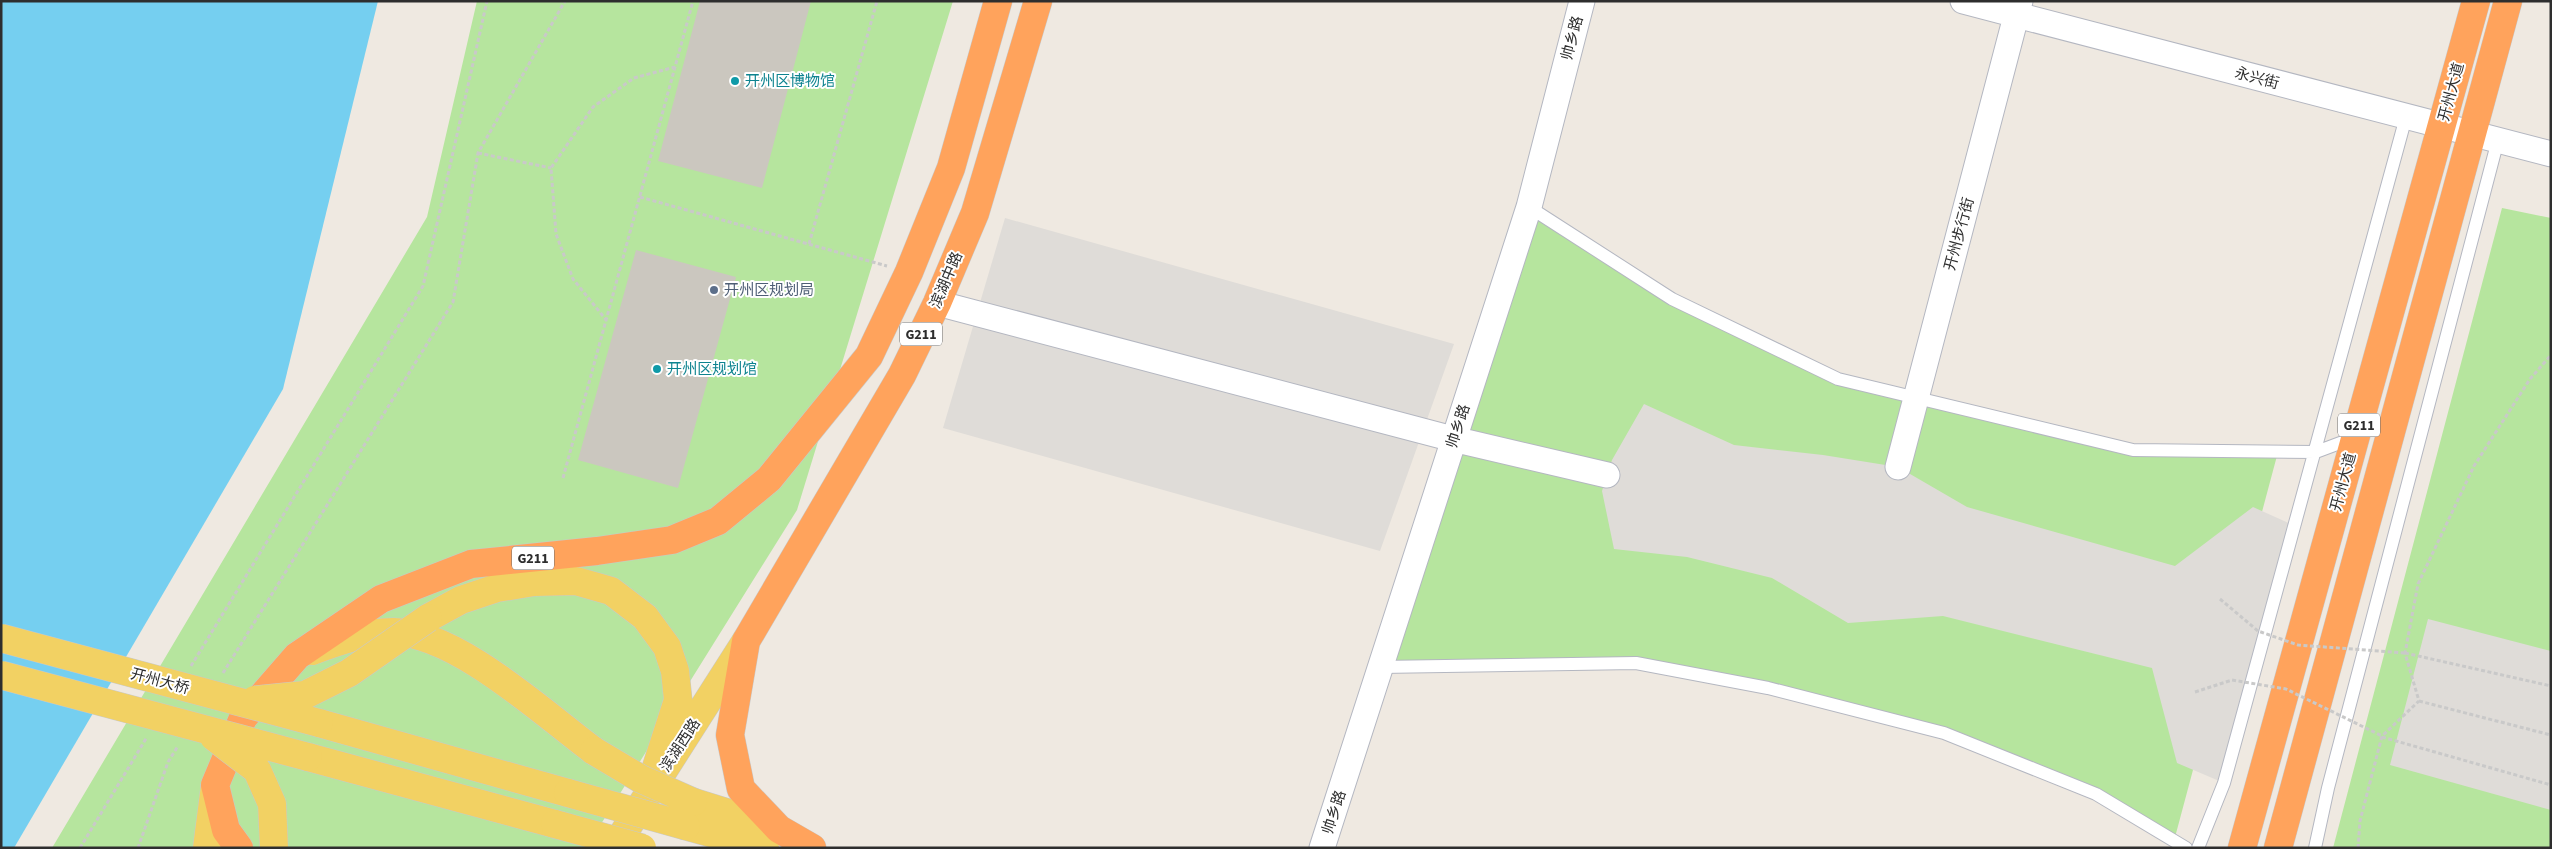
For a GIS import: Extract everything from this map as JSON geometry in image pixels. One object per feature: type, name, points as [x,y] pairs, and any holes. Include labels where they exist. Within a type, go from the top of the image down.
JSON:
[{"type":"highway","name":"G211","points":[[215,785],[243,718],[297,656],[381,599],[471,564],[597,551],[672,540],[718,521],[769,479],[869,356],[909,272],[951,168],[998,1]]},
{"type":"highway","name":"滨湖中路","points":[[746,641],[902,375],[937,303],[975,212],[1038,1]]},
{"type":"highway","name":"开州大道","points":[[2242,845],[2476,1]]},
{"type":"highway","name":"开州大道","points":[[2278,848],[2508,1]]},
{"type":"highway","name":"G211","points":[[746,641],[730,735],[741,790],[772,838],[812,848]]},
{"type":"highway","points":[[215,785],[226,830],[239,848]]},
{"type":"main road","points":[[238,702],[305,695],[349,673],[428,618],[461,600],[497,588],[534,582],[576,581],[611,591],[645,617],[667,647],[675,671],[678,700],[647,796]]},
{"type":"main road","points":[[297,656],[358,634],[395,632],[428,639],[462,654],[492,674],[594,751],[641,779],[690,814],[772,838]]},
{"type":"main road","name":"开州大桥","points":[[1,638],[319,723],[568,793],[690,814]]},
{"type":"main road","name":"滨湖西路","points":[[614,848],[746,641]]},
{"type":"main road","points":[[1,675],[642,848]]},
{"type":"main road","points":[[205,730],[257,770],[272,804],[274,848]]},
{"type":"main road","points":[[207,848],[215,785]]},
{"type":"street","name":"帅乡路","points":[[1322,848],[1528,207],[1582,1]]},
{"type":"street","name":"永兴街","points":[[1963,1],[2018,8],[2406,117],[2551,154]]},
{"type":"street","name":"开州步行街","points":[[1898,467],[2018,8]]},
{"type":"street","points":[[937,303],[1454,439],[1608,475]]},
{"type":"lane","points":[[2198,848],[2224,783],[2406,117]]},
{"type":"lane","points":[[2316,848],[2328,788],[2498,140]]},
{"type":"lane","points":[[1528,207],[1672,299],[1838,379],[2133,450],[2316,452],[2356,437]]},
{"type":"lane","points":[[1380,667],[1636,663],[1768,688],[1944,734],[2096,794],[2186,848]]},
{"type":"path","points":[[189,669],[423,286],[487,1]]},
{"type":"path","points":[[220,679],[453,302],[478,153],[565,1]]},
{"type":"path","points":[[563,478],[693,1]]},
{"type":"path","points":[[809,244],[877,1]]},
{"type":"path","points":[[607,321],[573,279],[556,234],[552,168],[593,107],[634,78],[675,68]]},
{"type":"path","points":[[478,153],[552,168]]},
{"type":"path","points":[[640,197],[909,272]]},
{"type":"path","points":[[2419,701],[2405,653],[2418,584],[2474,466],[2530,378],[2551,355]]},
{"type":"path","points":[[2220,599],[2258,631],[2298,645],[2405,653],[2551,686]]},
{"type":"path","points":[[2195,692],[2232,680],[2286,690],[2382,736],[2551,785]]},
{"type":"path","points":[[2419,701],[2551,735]]},
{"type":"path","points":[[2358,848],[2360,821],[2382,736],[2419,701]]},
{"type":"path","points":[[80,848],[153,729]]},
{"type":"path","points":[[138,848],[168,762],[178,746]]},
{"type":"green space","points":[[477,1],[953,1],[797,510],[586,848],[52,848],[427,217]]},
{"type":"green space","points":[[1529,207],[1672,299],[1838,379],[2133,450],[2278,452],[2174,841],[2096,794],[1944,733],[1636,663],[1380,667]]},
{"type":"green space","points":[[2502,208],[2551,218],[2551,848],[2333,848]]},
{"type":"shaded area","points":[[1005,218],[1454,344],[1380,551],[943,428]]},
{"type":"shaded area","points":[[1644,404],[1734,445],[1823,455],[1898,467],[1967,507],[2175,566],[2253,507],[2295,526],[2224,783],[2177,763],[2152,668],[1943,616],[1848,623],[1772,578],[1687,557],[1614,549],[1602,491],[1612,460]]},
{"type":"shaded area","points":[[2428,619],[2551,651],[2551,810],[2390,765]]},
{"type":"water","points":[[1,1],[378,1],[283,389],[14,848],[1,848]]},
{"type":"building","name":"开州区博物馆","points":[[700,1],[811,1],[762,188],[658,161]]},
{"type":"building","name":"开州区规划馆","points":[[636,250],[736,277],[678,488],[578,460]]},
{"type":"place","name":"开州区博物馆","points":[[735,81]]},
{"type":"place","name":"开州区规划局","points":[[714,290]]},
{"type":"place","name":"开州区规划馆","points":[[657,369]]}]
